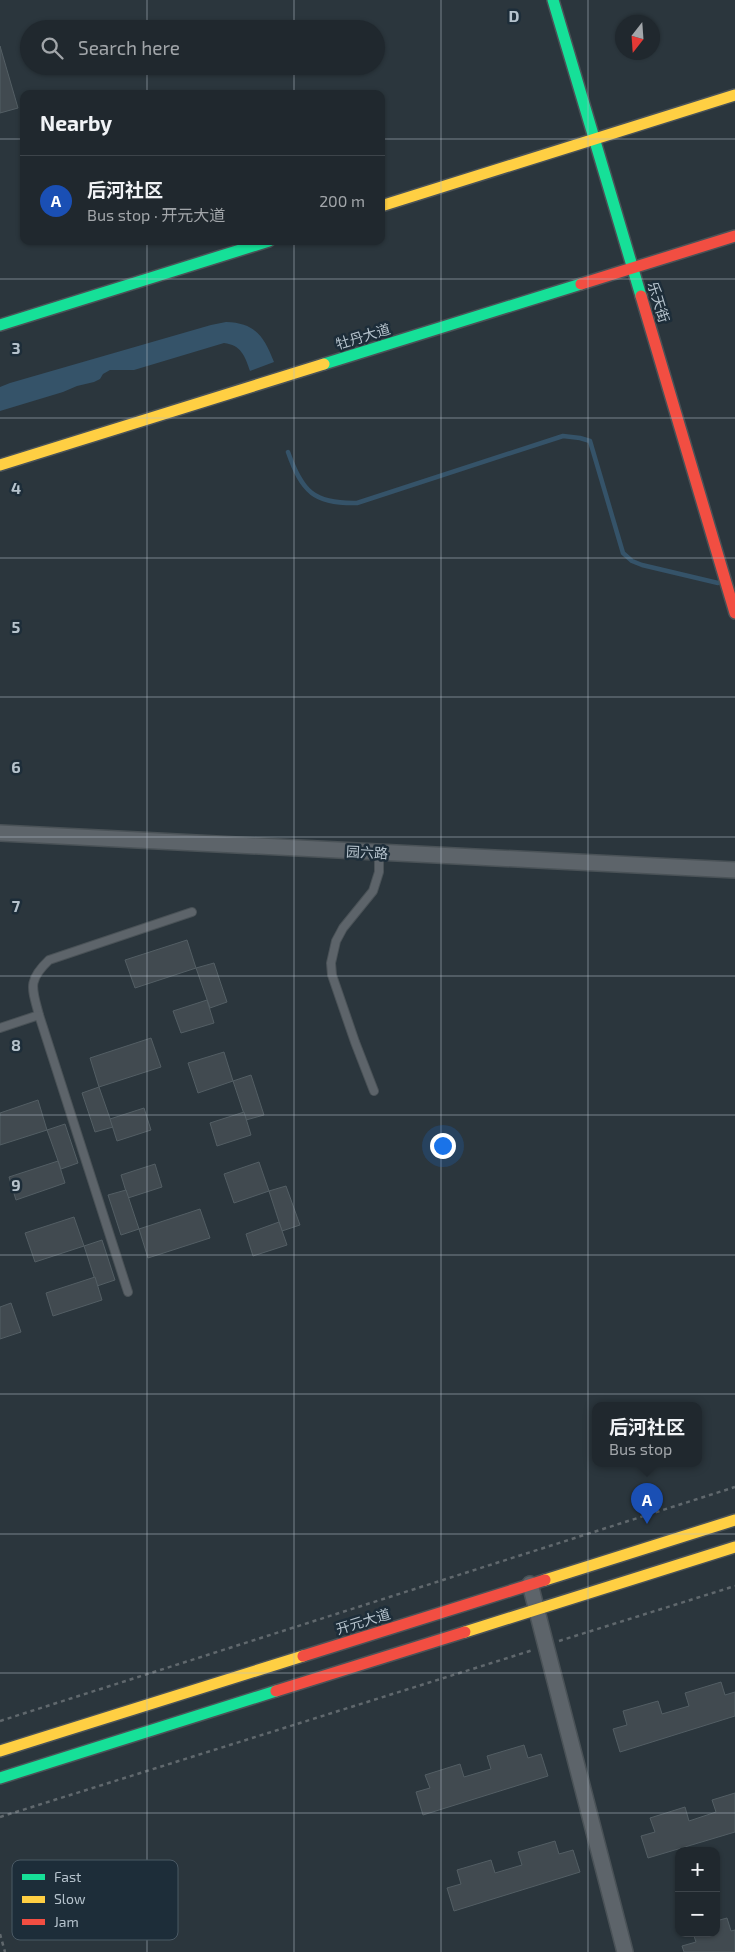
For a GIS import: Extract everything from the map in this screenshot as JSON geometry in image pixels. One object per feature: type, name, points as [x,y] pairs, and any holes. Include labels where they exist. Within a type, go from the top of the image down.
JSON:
[{"type":"main road","name":"乐天街","points":[[553,0],[604,136],[735,612]]},
{"type":"main road","points":[[385,205],[735,95]]},
{"type":"main road","name":"牡丹大道","points":[[0,465],[735,236]]},
{"type":"main road","points":[[0,325],[256,245]]},
{"type":"main road","points":[[691,423],[735,574]]},
{"type":"main road","name":"开元大道","points":[[0,1751],[735,1520]]},
{"type":"main road","points":[[0,1778],[735,1546]]},
{"type":"street","name":"园六路","points":[[0,834],[735,870]]},
{"type":"street","points":[[530,1584],[625,1952]]},
{"type":"lane","points":[[374,1091],[332,975],[331,963],[336,941],[343,928],[373,891],[379,872],[380,853]]},
{"type":"lane","points":[[128,1292],[32,990],[36,973],[49,960],[192,912]]},
{"type":"lane","points":[[0,1028],[39,1015]]},
{"type":"path","points":[[0,1721],[735,1488]]},
{"type":"path","points":[[0,1818],[735,1586]]},
{"type":"path","points":[[0,1934],[6,1952]]},
{"type":"water","points":[[226,322],[245,325],[258,333],[274,362],[250,371],[242,352],[235,346],[224,343],[134,370],[110,370],[94,382],[0,411],[0,387],[10,383]]},
{"type":"building","points":[[0,46],[18,108],[0,113]]},
{"type":"building","points":[[187,940],[196,968],[135,988],[125,960]]},
{"type":"building","points":[[214,963],[227,1002],[210,1008],[196,968]]},
{"type":"building","points":[[207,1000],[214,1023],[181,1033],[173,1011]]},
{"type":"building","points":[[151,1038],[161,1067],[99,1087],[90,1058]]},
{"type":"building","points":[[224,1052],[233,1081],[198,1093],[188,1063]]},
{"type":"building","points":[[251,1075],[264,1115],[246,1120],[233,1081]]},
{"type":"building","points":[[99,1087],[113,1127],[95,1132],[82,1093]]},
{"type":"building","points":[[38,1100],[47,1130],[0,1145],[0,1113]]},
{"type":"building","points":[[144,1108],[151,1130],[117,1141],[110,1119]]},
{"type":"building","points":[[244,1112],[251,1135],[217,1146],[210,1123]]},
{"type":"building","points":[[65,1124],[78,1163],[61,1169],[47,1130]]},
{"type":"building","points":[[58,1161],[65,1183],[16,1200],[9,1177]]},
{"type":"building","points":[[259,1162],[269,1191],[234,1203],[224,1174]]},
{"type":"building","points":[[155,1164],[162,1187],[128,1198],[121,1175]]},
{"type":"building","points":[[286,1186],[300,1225],[282,1231],[269,1191]]},
{"type":"building","points":[[126,1190],[139,1229],[121,1235],[108,1195]]},
{"type":"building","points":[[200,1209],[210,1238],[148,1258],[139,1229]]},
{"type":"building","points":[[74,1217],[84,1246],[35,1262],[25,1233]]},
{"type":"building","points":[[279,1222],[287,1245],[253,1256],[246,1234]]},
{"type":"building","points":[[102,1240],[115,1280],[97,1286],[84,1246]]},
{"type":"building","points":[[95,1277],[102,1300],[53,1316],[46,1293]]},
{"type":"building","points":[[11,1303],[21,1332],[0,1339],[0,1307]]},
{"type":"building","points":[[721,1682],[725,1695],[735,1692],[735,1716],[620,1752],[613,1729],[627,1725],[623,1711],[658,1701],[662,1714],[689,1706],[685,1693]]},
{"type":"building","points":[[524,1745],[528,1758],[541,1754],[548,1776],[423,1815],[416,1792],[430,1788],[425,1775],[460,1764],[464,1777],[491,1769],[487,1756]]},
{"type":"building","points":[[735,1793],[735,1832],[685,1847],[675,1847],[675,1850],[648,1858],[641,1836],[655,1832],[650,1818],[685,1807],[689,1821],[716,1812],[712,1800]]},
{"type":"building","points":[[555,1841],[559,1854],[573,1850],[580,1872],[454,1911],[447,1888],[461,1884],[457,1870],[491,1860],[495,1873],[522,1865],[518,1852]]},
{"type":"building","points":[[727,1918],[731,1931],[735,1930],[735,1952],[684,1952],[682,1946],[696,1942],[694,1937],[720,1937],[720,1920]]},
{"type":"waterway","points":[[288,452],[299,477],[312,493],[330,501],[357,503],[563,436],[590,441],[623,553],[632,561],[642,565],[718,583]]},
{"type":"traffic: fast","points":[[553,0],[641,296]]},
{"type":"traffic: fast","points":[[0,325],[256,245]]},
{"type":"traffic: fast","points":[[324,364],[581,284]]},
{"type":"traffic: fast","points":[[0,1778],[276,1691]]},
{"type":"traffic: slow","points":[[385,205],[735,95]]},
{"type":"traffic: slow","points":[[0,465],[324,364]]},
{"type":"traffic: slow","points":[[545,1580],[735,1520]]},
{"type":"traffic: slow","points":[[465,1632],[735,1547]]},
{"type":"traffic: slow","points":[[0,1751],[303,1656]]},
{"type":"traffic: jam","points":[[581,284],[735,236]]},
{"type":"traffic: jam","points":[[641,296],[735,613]]},
{"type":"traffic: jam","points":[[303,1656],[545,1580]]},
{"type":"traffic: jam","points":[[276,1691],[465,1632]]},
{"type":"place","name":"后河社区","points":[[647,1524]]}]
